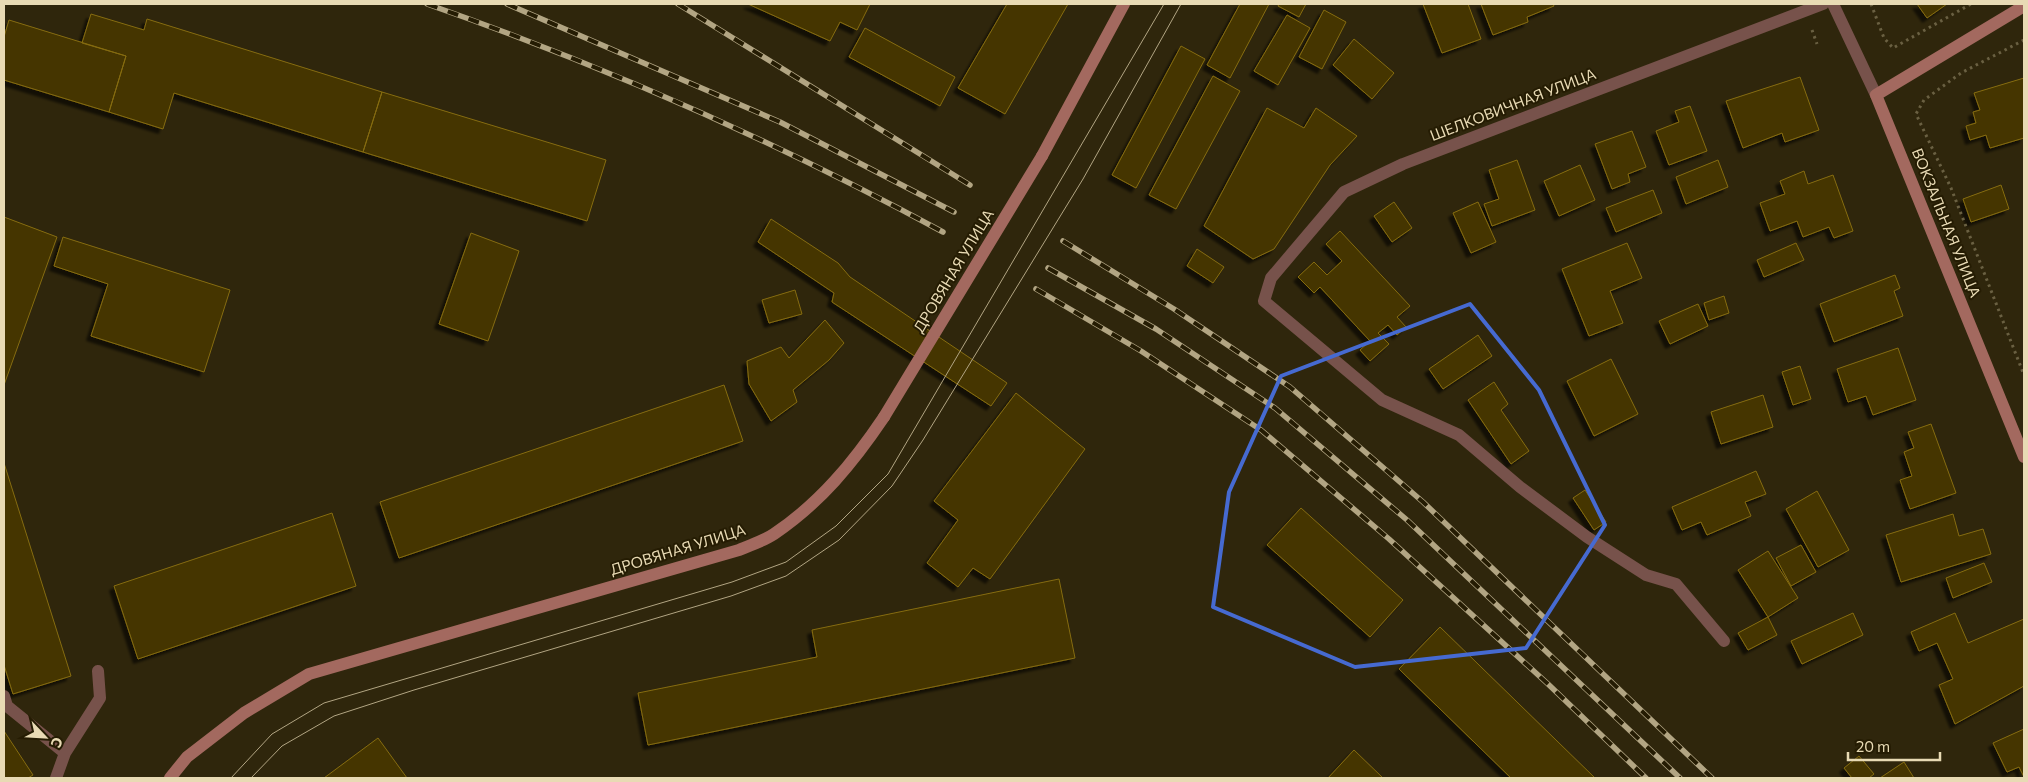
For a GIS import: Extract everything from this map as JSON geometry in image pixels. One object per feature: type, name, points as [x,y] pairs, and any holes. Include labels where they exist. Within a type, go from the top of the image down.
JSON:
[{"type":"main road","name":"ДРОВЯНАЯ УЛИЦА","points":[[170,778],[187,757],[244,714],[309,674],[739,550],[773,535],[829,488],[857,457],[884,418],[1042,156],[1124,4]]},
{"type":"main road","points":[[1876,95],[2024,6]]},
{"type":"main road","name":"ВОКЗАЛЬНАЯ УЛИЦА","points":[[1876,95],[2024,457]]},
{"type":"street","name":"ШЕЛКОВИЧНАЯ УЛИЦА","points":[[1724,642],[1676,584],[1646,576],[1587,537],[1520,487],[1459,436],[1382,400],[1278,315],[1264,301],[1271,278],[1344,192],[1403,164],[1823,4]]},
{"type":"street","name":"ВОКЗАЛЬНАЯ УЛИЦА","points":[[1833,4],[1876,95]]},
{"type":"street","points":[[56,778],[65,753],[100,698],[98,671]]},
{"type":"street","points":[[4,696],[7,706],[65,753]]},
{"type":"path","points":[[1871,4],[1884,38],[1893,48],[1971,4]]},
{"type":"path","points":[[2024,40],[1961,73],[1924,100],[1916,114],[1951,188],[2024,375]]},
{"type":"highlighted area","points":[[1470,304],[1539,390],[1605,525],[1526,648],[1355,667],[1213,607],[1229,492],[1281,376]]},
{"type":"building","points":[[748,4],[870,4],[857,30],[840,22],[830,41]]},
{"type":"building","points":[[1007,4],[1068,4],[1005,114],[958,88]]},
{"type":"building","points":[[1240,4],[1269,4],[1230,78],[1207,65]]},
{"type":"building","points":[[1279,4],[1306,4],[1299,17],[1278,6]]},
{"type":"building","points":[[1423,4],[1468,4],[1481,39],[1442,53]]},
{"type":"building","points":[[1481,4],[1553,4],[1554,6],[1527,17],[1528,22],[1493,35]]},
{"type":"building","points":[[1917,4],[1947,4],[1927,18]]},
{"type":"building","points":[[1324,10],[1346,22],[1322,69],[1299,57]]},
{"type":"building","points":[[91,14],[144,30],[147,19],[382,92],[363,152],[174,93],[163,129],[109,112],[126,56],[82,43]]},
{"type":"building","points":[[1287,15],[1310,28],[1278,85],[1254,71]]},
{"type":"building","points":[[9,20],[126,56],[109,112],[4,80],[4,37]]},
{"type":"building","points":[[865,28],[955,77],[940,106],[849,57]]},
{"type":"building","points":[[1354,39],[1394,73],[1372,99],[1333,65]]},
{"type":"building","points":[[1181,46],[1205,59],[1136,188],[1112,175]]},
{"type":"building","points":[[1213,76],[1240,91],[1176,209],[1149,195]]},
{"type":"building","points":[[1800,77],[1819,130],[1785,142],[1782,133],[1743,148],[1726,101]]},
{"type":"building","points":[[2024,78],[2024,138],[1990,148],[1986,135],[1970,140],[1966,126],[1976,123],[1973,112],[1980,110],[1974,93]]},
{"type":"building","points":[[382,92],[606,160],[587,221],[363,152]]},
{"type":"building","points":[[1690,106],[1707,151],[1669,165],[1656,131],[1679,122],[1675,111]]},
{"type":"building","points":[[1267,108],[1304,128],[1316,108],[1357,136],[1330,165],[1274,249],[1253,259],[1204,226]]},
{"type":"building","points":[[1632,131],[1646,167],[1628,174],[1630,182],[1612,189],[1595,144]]},
{"type":"building","points":[[1517,160],[1535,210],[1492,226],[1484,204],[1499,199],[1489,170]]},
{"type":"building","points":[[1718,160],[1728,187],[1686,204],[1676,177]]},
{"type":"building","points":[[1580,165],[1595,200],[1559,216],[1544,181]]},
{"type":"building","points":[[1804,171],[1808,184],[1833,175],[1853,231],[1834,238],[1829,227],[1803,237],[1797,221],[1770,231],[1760,203],[1785,194],[1780,181]]},
{"type":"building","points":[[2001,185],[2009,209],[1971,222],[1963,199]]},
{"type":"building","points":[[1653,190],[1662,213],[1616,232],[1606,208]]},
{"type":"building","points":[[1394,202],[1412,228],[1392,242],[1374,216]]},
{"type":"building","points":[[1478,202],[1496,242],[1471,253],[1453,213]]},
{"type":"building","points":[[4,217],[57,237],[4,385]]},
{"type":"building","points":[[771,219],[838,263],[850,277],[1007,383],[991,406],[832,302],[834,293],[758,242]]},
{"type":"building","points":[[1340,231],[1410,306],[1397,317],[1406,327],[1397,335],[1388,325],[1378,333],[1389,344],[1370,361],[1360,350],[1370,341],[1320,287],[1314,293],[1298,277],[1314,262],[1327,275],[1342,261],[1326,244]]},
{"type":"building","points":[[471,233],[519,251],[488,341],[439,324]]},
{"type":"building","points":[[63,237],[230,290],[204,372],[91,336],[108,284],[54,266]]},
{"type":"building","points":[[1627,243],[1642,278],[1610,291],[1623,323],[1589,336],[1562,269]]},
{"type":"building","points":[[1796,243],[1804,260],[1764,277],[1757,260]]},
{"type":"building","points":[[1197,249],[1224,267],[1213,283],[1187,266]]},
{"type":"building","points":[[1895,275],[1900,288],[1894,291],[1903,316],[1834,342],[1820,304]]},
{"type":"building","points":[[795,290],[802,314],[769,323],[762,300]]},
{"type":"building","points":[[1724,296],[1729,313],[1709,320],[1704,303]]},
{"type":"building","points":[[1698,304],[1708,326],[1670,344],[1659,321]]},
{"type":"building","points":[[825,320],[844,343],[829,360],[793,390],[797,402],[771,421],[749,384],[747,361],[781,347],[789,358]]},
{"type":"building","points":[[1478,335],[1492,356],[1443,389],[1429,369]]},
{"type":"building","points":[[1898,348],[1916,400],[1873,415],[1866,396],[1848,402],[1837,369]]},
{"type":"building","points":[[1611,359],[1638,414],[1594,436],[1567,381]]},
{"type":"building","points":[[1800,366],[1811,399],[1793,405],[1782,372]]},
{"type":"building","points":[[1494,382],[1508,404],[1501,410],[1529,451],[1511,464],[1468,400]]},
{"type":"building","points":[[724,385],[743,441],[399,558],[380,502]]},
{"type":"building","points":[[1016,393],[1085,449],[990,579],[973,568],[958,587],[927,563],[958,520],[934,501]]},
{"type":"building","points":[[1763,395],[1773,427],[1721,444],[1711,412]]},
{"type":"building","points":[[1931,424],[1956,493],[1910,509],[1900,480],[1912,476],[1904,452],[1914,448],[1908,432]]},
{"type":"building","points":[[4,463],[71,676],[13,694],[4,665]]},
{"type":"building","points":[[1756,471],[1766,494],[1745,502],[1751,516],[1707,535],[1701,522],[1682,530],[1672,507]]},
{"type":"building","points":[[1585,490],[1606,522],[1594,530],[1573,498]]},
{"type":"building","points":[[1817,491],[1849,550],[1818,567],[1786,509]]},
{"type":"building","points":[[1301,508],[1403,600],[1370,637],[1267,545]]},
{"type":"building","points":[[332,513],[356,586],[138,659],[114,586]]},
{"type":"building","points":[[1953,514],[1959,536],[1983,529],[1991,554],[1901,582],[1886,535]]},
{"type":"building","points":[[1801,545],[1816,572],[1791,586],[1776,558]]},
{"type":"building","points":[[1768,551],[1798,598],[1768,617],[1738,570]]},
{"type":"building","points":[[1984,563],[1992,582],[1953,598],[1946,578]]},
{"type":"building","points":[[1059,579],[1075,658],[648,745],[638,693],[817,657],[812,630]]},
{"type":"building","points":[[1853,613],[1863,635],[1802,664],[1791,641]]},
{"type":"building","points":[[1955,613],[1968,643],[2024,619],[2024,686],[1955,724],[1939,685],[1953,679],[1937,643],[1919,651],[1911,632]]},
{"type":"building","points":[[1768,617],[1777,635],[1748,650],[1738,633]]},
{"type":"building","points":[[1440,627],[1595,778],[1511,778],[1399,669]]},
{"type":"building","points":[[2024,729],[2024,777],[2019,767],[2007,772],[1993,743]]},
{"type":"building","points":[[4,731],[33,775],[28,778],[4,778]]},
{"type":"building","points":[[378,738],[407,778],[324,778]]},
{"type":"building","points":[[1354,750],[1383,778],[1328,778]]},
{"type":"building","points":[[1859,756],[1874,774],[1869,778],[1852,778],[1844,768]]},
{"type":"building","points":[[1904,762],[1914,778],[1880,778]]},
{"type":"tram line","points":[[231,778],[272,734],[324,703],[732,582],[786,562],[836,526],[888,474],[1164,4]]},
{"type":"tram line","points":[[251,778],[282,746],[334,716],[414,690],[731,596],[786,576],[839,540],[892,486],[923,440],[1083,179],[1181,4]]},
{"type":"railway","points":[[427,4],[559,53],[690,107],[817,167],[943,232]]},
{"type":"railway","points":[[507,4],[780,122],[954,212]]},
{"type":"railway","points":[[678,4],[970,185]]},
{"type":"railway","points":[[1063,241],[1174,309],[1290,387],[1423,502],[1712,778]]},
{"type":"railway","points":[[1048,268],[1156,329],[1275,408],[1407,520],[1680,778]]},
{"type":"railway","points":[[1036,289],[1141,351],[1261,430],[1389,539],[1548,684],[1646,778]]}]
